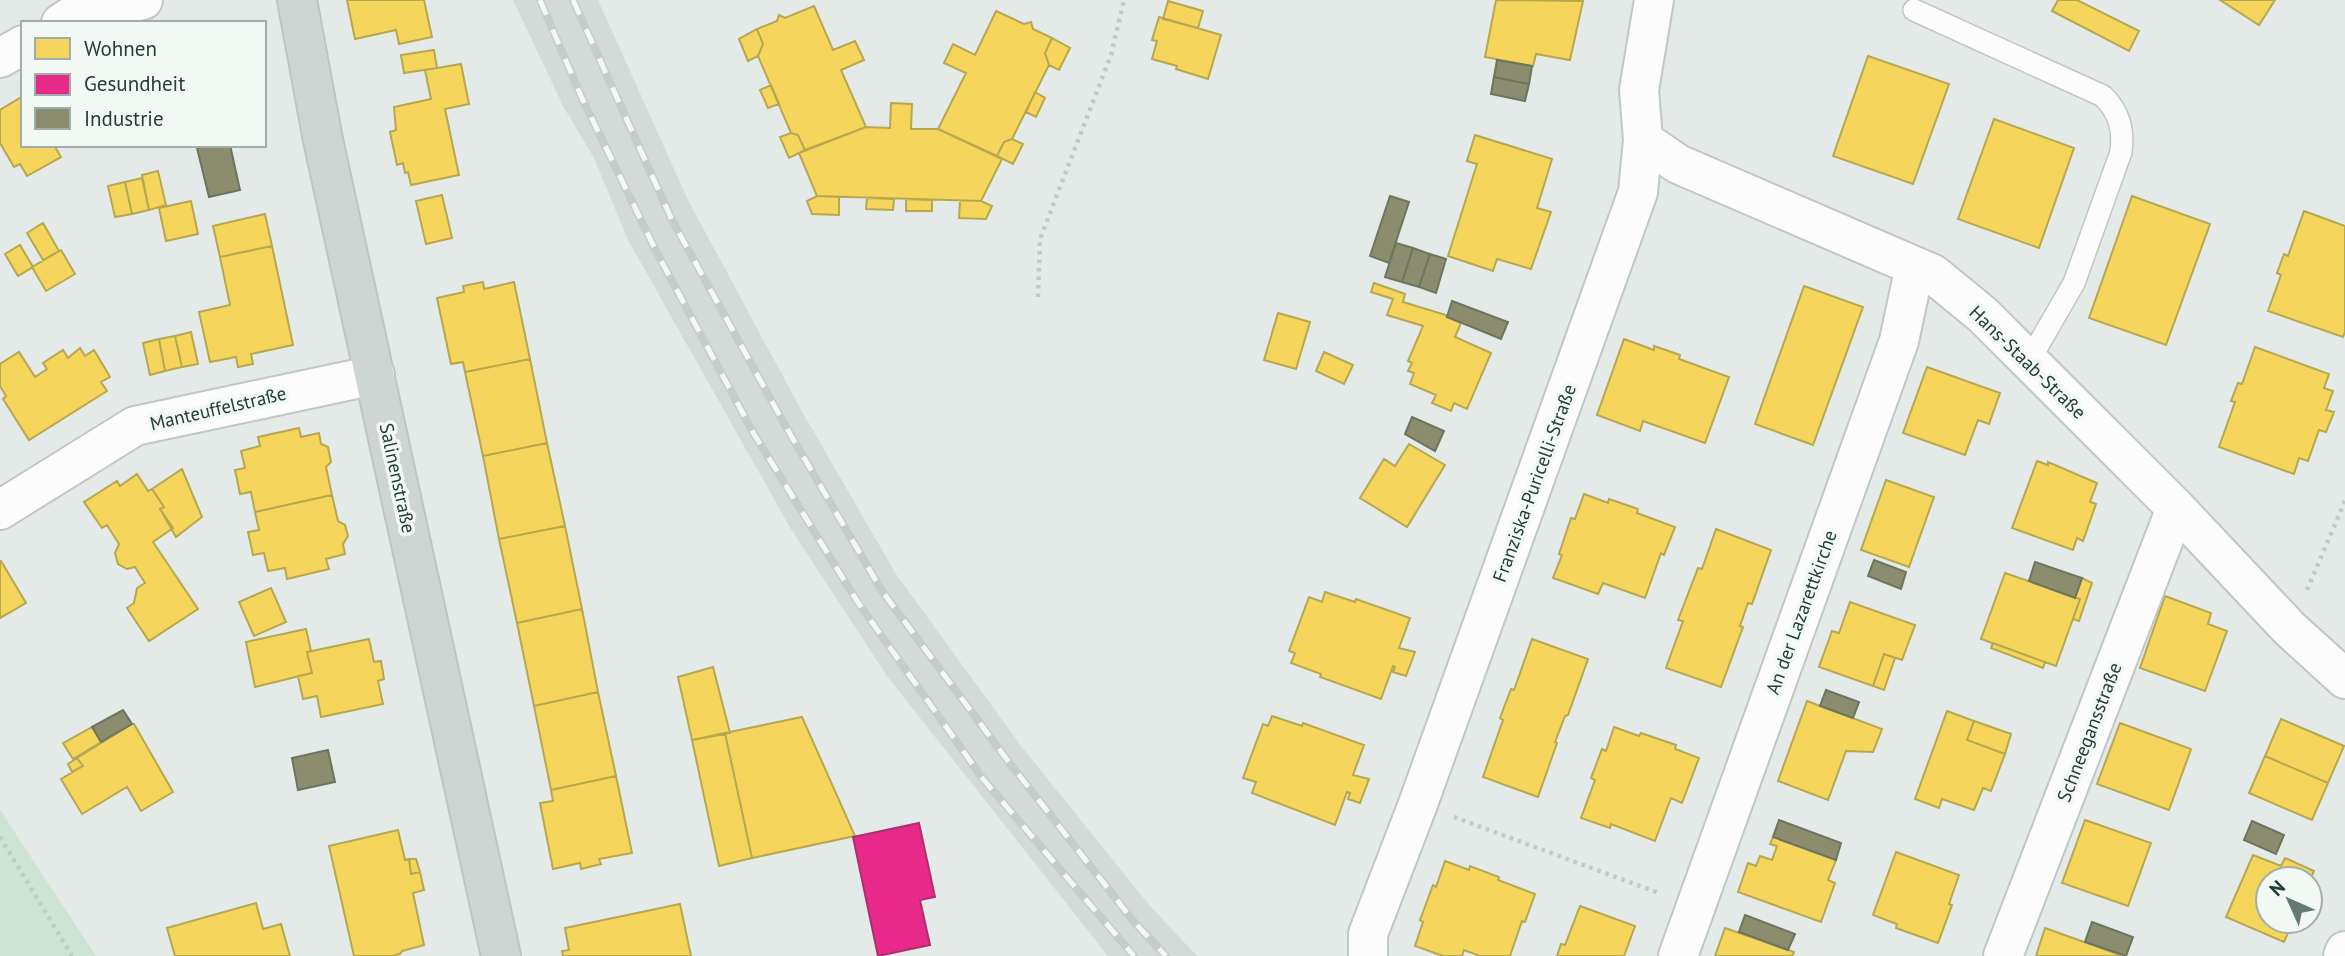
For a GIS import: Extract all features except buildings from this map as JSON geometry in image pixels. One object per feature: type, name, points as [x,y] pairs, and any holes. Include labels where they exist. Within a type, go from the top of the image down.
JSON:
[{"type":"main road","name":"Salinenstraße","points":[[297,0],[323,140],[501,956]]},
{"type":"street","points":[[64,21],[72,16],[143,0]]},
{"type":"street","name":"Franziska-Puricelli-Straße","points":[[1368,956],[1368,934],[1418,804],[1637,192],[1643,140],[1639,90],[1654,0]]},
{"type":"street","points":[[0,58],[21,46]]},
{"type":"street","name":"Hans-Staab-Straße","points":[[1643,140],[1678,164],[1933,274],[1983,315],[2175,508],[2290,629],[2345,679]]},
{"type":"street","name":"An der Lazarettkirche","points":[[1678,956],[1899,341],[1915,266]]},
{"type":"street","name":"Manteuffelstraße","points":[[0,510],[135,426],[375,375]]},
{"type":"street","name":"Schneegansstraße","points":[[2003,956],[2175,508]]},
{"type":"street","points":[[2343,956],[2345,951]]},
{"type":"lane","points":[[1914,10],[2104,96],[2114,106],[2120,120],[2123,135],[2121,152],[2074,283],[2029,361]]},
{"type":"path","points":[[1038,297],[1040,239],[1111,55],[1124,0]]},
{"type":"path","points":[[2290,629],[2345,501]]},
{"type":"path","points":[[1418,804],[1696,906]]},
{"type":"path","points":[[0,837],[72,956]]},
{"type":"shaded area","points":[[513,0],[598,0],[688,200],[800,408],[896,574],[1021,746],[1150,906],[1197,956],[1108,956],[887,676],[791,529],[628,240],[594,158],[563,106]]},
{"type":"green space","points":[[0,810],[96,956],[0,956]]},
{"type":"railway","points":[[540,0],[581,96],[657,253],[754,434],[857,601],[983,779],[1134,956]]},
{"type":"railway","points":[[573,0],[672,220],[786,427],[882,591],[1008,761],[1135,923],[1166,956]]}]
